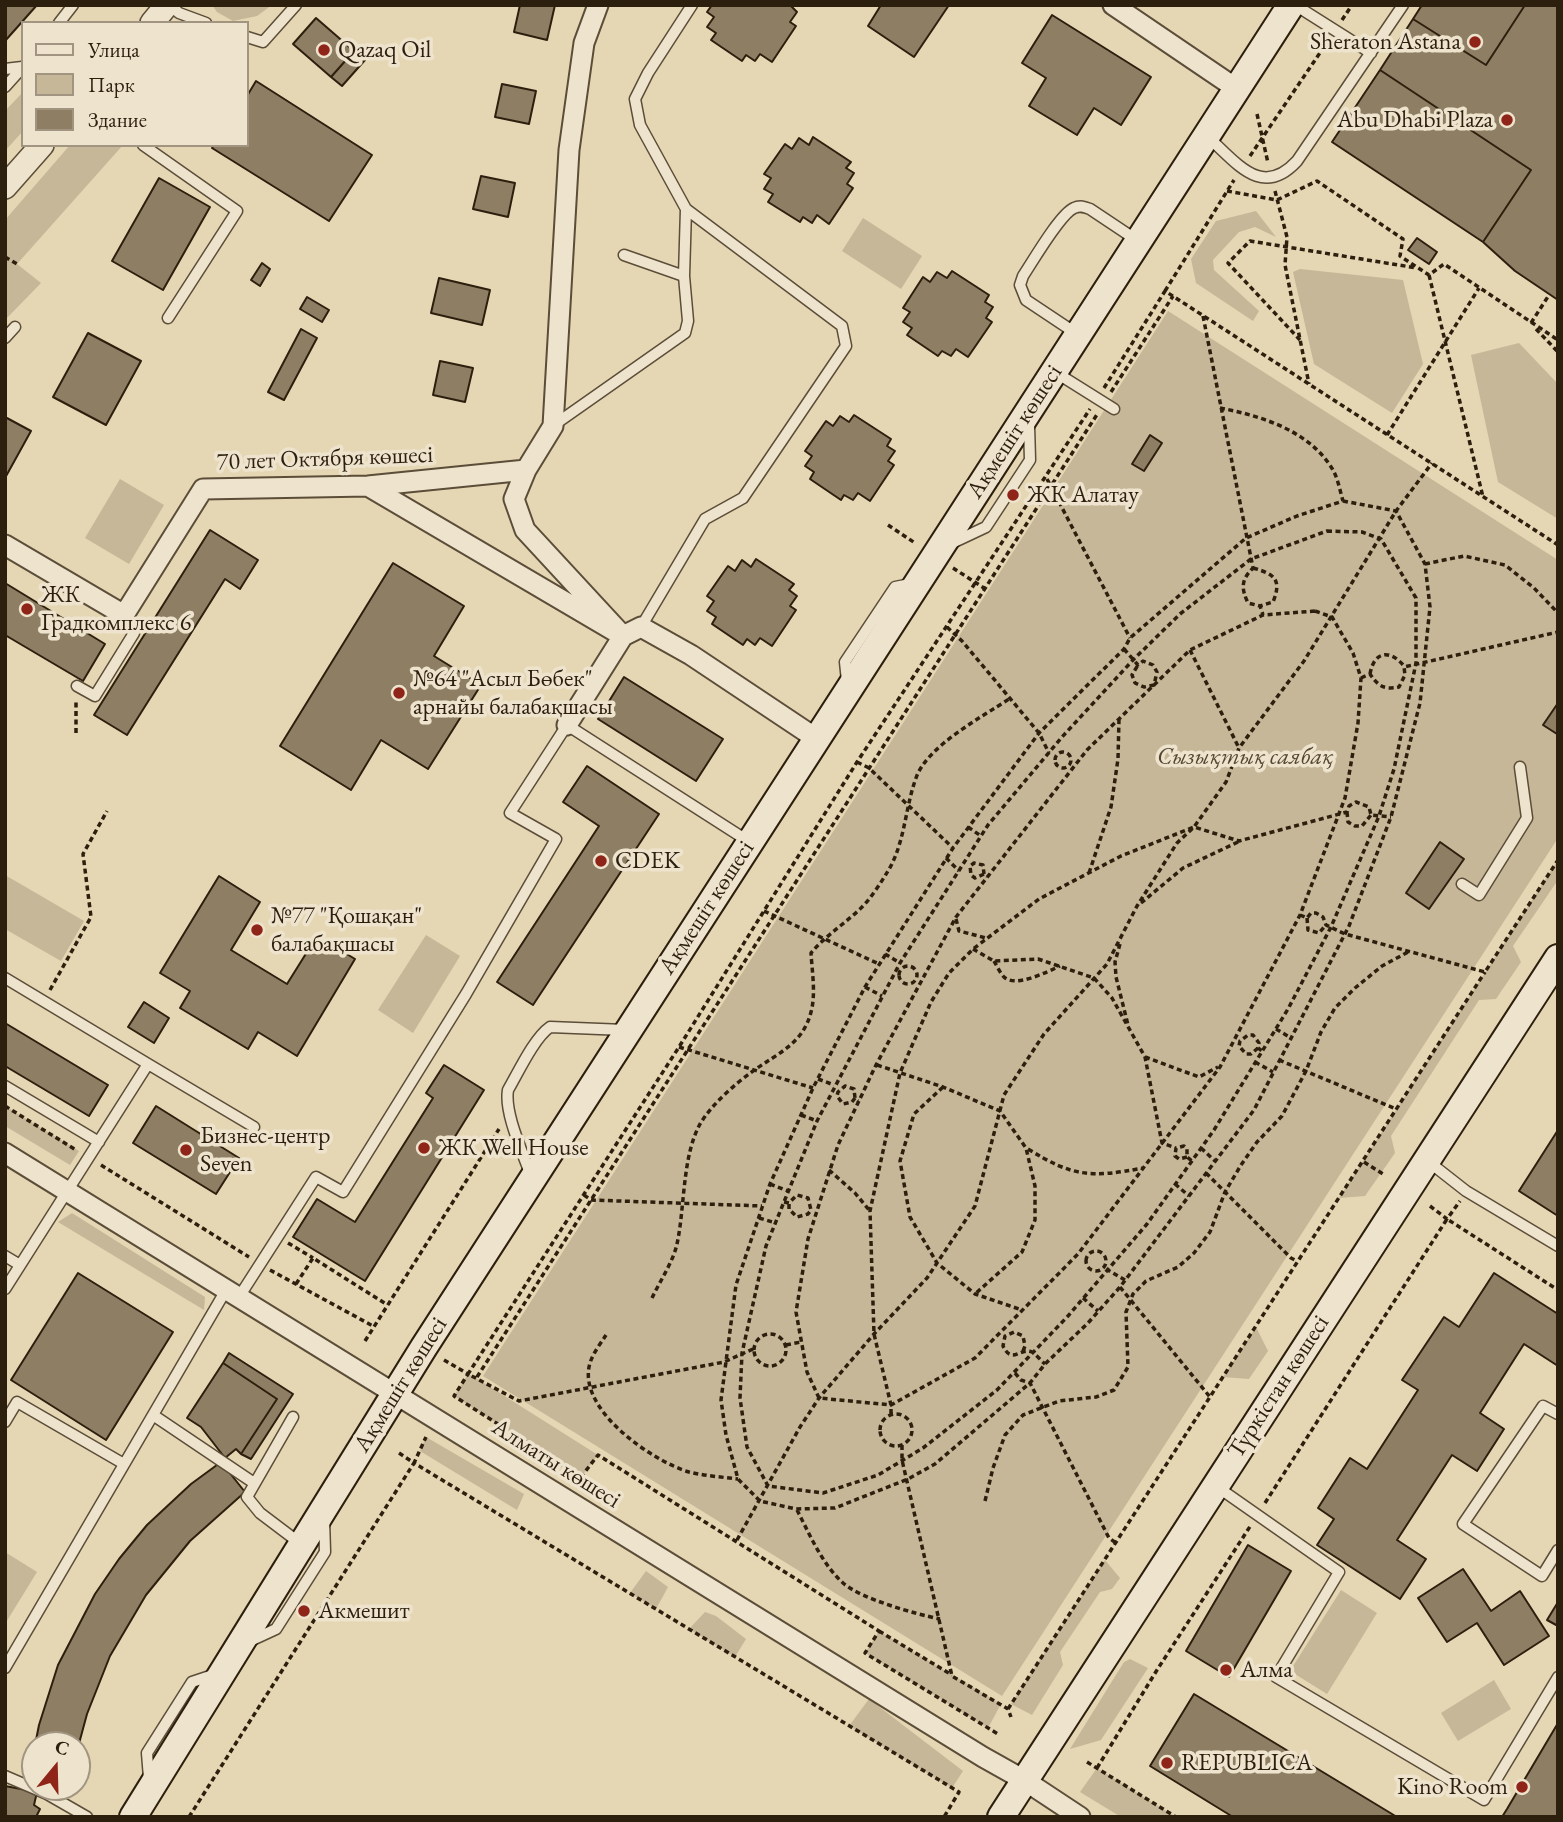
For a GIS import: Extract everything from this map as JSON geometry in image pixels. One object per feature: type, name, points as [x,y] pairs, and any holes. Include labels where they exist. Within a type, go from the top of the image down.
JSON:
[{"type":"main road","name":"Ақмешіт көшесі","points":[[134,1817],[395,1393],[935,553],[1293,5]]},
{"type":"main road","name":"Түркістан көшесі","points":[[1001,1817],[1558,958]]},
{"type":"street","points":[[154,21],[169,5]]},
{"type":"street","points":[[597,5],[584,43],[569,150],[554,426],[526,470],[514,499],[524,530],[632,632]]},
{"type":"street","points":[[1113,5],[1237,89]]},
{"type":"street","points":[[5,187],[40,147]]},
{"type":"street","name":"70 лет Октября көшесі","points":[[124,615],[203,489],[368,486],[526,470]]},
{"type":"street","points":[[368,486],[632,632],[691,655],[817,738]]},
{"type":"street","points":[[5,545],[124,615]]},
{"type":"street","points":[[567,725],[632,632]]},
{"type":"street","name":"Алматы көшесі","points":[[5,1153],[1080,1817]]},
{"type":"lane","points":[[61,21],[74,5]]},
{"type":"lane","points":[[169,5],[179,13],[201,21]]},
{"type":"lane","points":[[248,37],[263,42],[296,5]]},
{"type":"lane","points":[[632,632],[705,519],[743,498],[846,346],[842,326],[687,208],[640,125],[635,99],[648,73],[692,5]]},
{"type":"lane","points":[[1293,5],[1371,52]]},
{"type":"lane","points":[[1207,136],[1255,177],[1272,178],[1280,175],[1297,160],[1402,5]]},
{"type":"lane","points":[[5,87],[21,69]]},
{"type":"lane","points":[[146,147],[237,211],[168,318]]},
{"type":"lane","points":[[1078,335],[1026,300],[1020,285],[1023,276],[1063,217],[1073,208],[1082,206],[1090,209],[1138,241]]},
{"type":"lane","points":[[554,426],[685,333],[688,321],[684,276],[687,208]]},
{"type":"lane","points":[[624,255],[684,276]]},
{"type":"lane","points":[[5,338],[15,327]]},
{"type":"lane","points":[[1054,371],[1114,409]]},
{"type":"lane","points":[[76,686],[95,696],[134,633],[124,615]]},
{"type":"lane","points":[[5,1668],[153,1415],[233,1294],[260,1264],[316,1177],[343,1192],[466,994],[556,839],[510,813],[567,725],[750,842]]},
{"type":"lane","points":[[1462,884],[1479,895],[1527,818],[1520,767]]},
{"type":"lane","points":[[5,978],[254,1127]]},
{"type":"lane","points":[[532,1179],[509,1112],[508,1090],[546,1030],[550,1027],[629,1030]]},
{"type":"lane","points":[[5,1289],[148,1064]]},
{"type":"lane","points":[[5,1086],[99,1142]]},
{"type":"lane","points":[[1427,1160],[1466,1191],[1558,1246]]},
{"type":"lane","points":[[5,1256],[20,1265]]},
{"type":"lane","points":[[5,1422],[17,1402],[124,1464]]},
{"type":"lane","points":[[1558,1415],[1544,1406],[1462,1524],[1542,1576],[1558,1550]]},
{"type":"lane","points":[[153,1415],[254,1483]]},
{"type":"lane","points":[[292,1417],[247,1497],[260,1513],[302,1545]]},
{"type":"lane","points":[[1215,1485],[1339,1572],[1276,1676],[1484,1800],[1558,1677]]},
{"type":"lane","points":[[240,1645],[276,1629],[325,1552],[324,1509]]},
{"type":"lane","points":[[5,1776],[47,1794],[87,1817]]},
{"type":"path","points":[[476,1378],[1051,486],[1227,191],[1352,5]]},
{"type":"path","points":[[1257,114],[1287,237],[1285,265],[1309,384]]},
{"type":"path","points":[[1227,191],[1277,200],[1317,181],[1403,239],[1400,256],[1429,275],[1483,497]]},
{"type":"path","points":[[1300,340],[1228,263],[1250,241],[1418,268]]},
{"type":"path","points":[[5,257],[17,264]]},
{"type":"path","points":[[1429,275],[1444,264],[1558,340]]},
{"type":"path","points":[[1387,435],[1479,288]]},
{"type":"path","points":[[1165,291],[1558,545]]},
{"type":"path","points":[[1531,323],[1549,295]]},
{"type":"path","points":[[1011,1717],[1008,1709],[598,1455],[581,1477],[454,1396],[680,1047],[857,762],[1046,478],[1173,296]]},
{"type":"path","points":[[1203,316],[1253,568]]},
{"type":"path","points":[[1531,323],[1558,352]]},
{"type":"path","points":[[1220,408],[1241,412],[1289,430],[1319,451],[1335,472],[1343,501]]},
{"type":"path","points":[[737,1540],[819,1398],[927,1278],[975,1206],[1004,1095],[1044,1034],[1107,964],[1137,906],[1177,843],[1194,827],[1226,782],[1239,748],[1304,661],[1396,511],[1432,463]]},
{"type":"path","points":[[1046,478],[1130,638]]},
{"type":"path","points":[[1343,501],[1396,511],[1425,564],[1430,607],[1420,703],[1391,817],[1345,933],[1254,1110],[1120,1287],[1030,1383],[935,1464],[908,1479],[835,1508],[796,1509],[760,1501],[738,1479],[721,1400],[736,1285],[770,1184],[813,1088],[865,987],[946,858],[1039,733],[1124,649],[1130,638],[1198,582],[1245,538],[1297,516],[1343,501]]},
{"type":"path","points":[[888,524],[984,588]]},
{"type":"path","points":[[768,1486],[822,1493],[878,1475],[923,1448],[997,1390],[1014,1373],[1147,1224],[1201,1148],[1260,1050],[1276,1029],[1379,816],[1394,769],[1416,663],[1416,598],[1381,539],[1362,532],[1327,531],[1251,559],[1180,614],[1133,660],[1051,751],[981,836],[882,996],[833,1088],[789,1191],[787,1203],[797,1217],[808,1214],[811,1210]]},
{"type":"path","points":[[1425,564],[1464,556],[1505,565],[1534,588],[1558,613]]},
{"type":"path","points":[[1253,568],[1275,578],[1278,590],[1273,602],[1260,606],[1248,603],[1242,590],[1243,578],[1253,568]]},
{"type":"path","points":[[1260,606],[1263,615]]},
{"type":"path","points":[[1315,611],[1332,617],[1353,653],[1361,678],[1358,723],[1345,798],[1300,915],[1238,1040],[1082,1250],[975,1358],[891,1405],[819,1398],[807,1372],[796,1312],[808,1239],[829,1170],[857,1100],[919,980],[956,916],[1070,768],[1190,650],[1263,615],[1315,611]]},
{"type":"path","points":[[947,626],[1039,733],[1051,751],[1069,754],[1070,768]]},
{"type":"path","points":[[1404,667],[1558,632]]},
{"type":"path","points":[[1124,649],[1138,665]]},
{"type":"path","points":[[1190,650],[1239,748]]},
{"type":"path","points":[[1387,654],[1396,657],[1404,667],[1405,675],[1399,687],[1389,689],[1377,685],[1370,674],[1371,666],[1377,657],[1387,654]]},
{"type":"path","points":[[1143,661],[1153,665],[1157,671],[1154,685],[1144,687],[1135,684],[1132,674],[1143,661]]},
{"type":"path","points":[[1361,678],[1370,674]]},
{"type":"path","points":[[76,686],[76,733]]},
{"type":"path","points":[[652,1297],[676,1248],[687,1170],[700,1124],[714,1106],[754,1070],[792,1046],[806,1027],[812,1008],[811,953],[823,938],[861,908],[890,869],[910,806],[916,776],[930,756],[966,727],[1009,699]]},
{"type":"path","points":[[1089,873],[1111,807],[1118,759],[1119,719]]},
{"type":"path","points":[[1057,754],[1057,766],[1070,768]]},
{"type":"path","points":[[857,762],[869,768],[953,848]]},
{"type":"path","points":[[1356,802],[1369,807],[1371,815],[1362,826],[1348,822],[1349,806],[1356,802]]},
{"type":"path","points":[[44,1001],[91,917],[83,854],[107,811]]},
{"type":"path","points":[[1137,906],[1183,868],[1239,841],[1348,813]]},
{"type":"path","points":[[1371,815],[1391,817]]},
{"type":"path","points":[[968,827],[981,836]]},
{"type":"path","points":[[891,1415],[874,1334],[870,1211],[900,1073],[932,1002],[949,974],[973,949],[1039,899],[1121,856],[1194,827],[1239,841]]},
{"type":"path","points":[[946,858],[959,871]]},
{"type":"path","points":[[1008,1709],[1558,860]]},
{"type":"path","points":[[965,862],[970,866],[971,875],[986,875]]},
{"type":"path","points":[[970,866],[974,863],[983,865],[986,875]]},
{"type":"path","points":[[764,911],[879,964]]},
{"type":"path","points":[[1328,926],[1320,933],[1308,930],[1307,918],[1311,913],[1316,913],[1323,917],[1328,926],[1345,933],[1485,972]]},
{"type":"path","points":[[1300,915],[1307,918]]},
{"type":"path","points":[[956,916],[959,931],[987,939]]},
{"type":"path","points":[[1122,935],[1115,962],[1128,1026]]},
{"type":"path","points":[[973,949],[994,961],[1004,978],[1012,981],[1026,979],[1059,966]]},
{"type":"path","points":[[985,1501],[1005,1435],[1023,1415],[1059,1401],[1096,1397],[1114,1390],[1128,1367],[1126,1312],[1130,1300],[1146,1281],[1178,1267],[1194,1253],[1210,1232],[1225,1192],[1257,1142],[1282,1116],[1306,1072],[1321,1032],[1335,1008],[1382,966],[1410,951]]},
{"type":"path","points":[[885,954],[901,965],[912,967],[919,980]]},
{"type":"path","points":[[994,961],[1038,959],[1094,978],[1112,998],[1146,1057],[1162,1143]]},
{"type":"path","points":[[901,965],[900,975],[904,983],[919,980]]},
{"type":"path","points":[[865,987],[882,996]]},
{"type":"path","points":[[1276,1029],[1291,1038]]},
{"type":"path","points":[[1238,1040],[1253,1035],[1260,1050]]},
{"type":"path","points":[[1238,1040],[1241,1051],[1246,1054],[1260,1050]]},
{"type":"path","points":[[680,1047],[813,1088]]},
{"type":"path","points":[[1146,1057],[1199,1077],[1220,1067]]},
{"type":"path","points":[[1279,1060],[1396,1109]]},
{"type":"path","points":[[1255,1062],[1273,1072]]},
{"type":"path","points":[[876,1065],[943,1087],[1000,1111],[1026,1148],[1035,1186],[1035,1220],[1022,1252],[975,1294]]},
{"type":"path","points":[[818,1079],[838,1092]]},
{"type":"path","points":[[850,1087],[854,1089],[857,1100],[843,1104],[837,1096],[838,1092],[841,1088],[850,1087]]},
{"type":"path","points":[[943,1087],[914,1114],[900,1161],[910,1217],[937,1263],[975,1294],[1022,1310]]},
{"type":"path","points":[[5,1106],[260,1264],[373,1326]]},
{"type":"path","points":[[365,1341],[509,1112]]},
{"type":"path","points":[[801,1115],[817,1121]]},
{"type":"path","points":[[1162,1143],[1176,1148],[1184,1146],[1187,1149],[1186,1157]]},
{"type":"path","points":[[1026,1148],[1055,1166],[1080,1174],[1106,1175],[1143,1168]]},
{"type":"path","points":[[1176,1148],[1175,1156],[1179,1159],[1186,1157],[1192,1161]]},
{"type":"path","points":[[1201,1148],[1215,1161]]},
{"type":"path","points":[[1363,1161],[1382,1174]]},
{"type":"path","points":[[829,1170],[855,1193],[870,1211]]},
{"type":"path","points":[[1206,1173],[1298,1262]]},
{"type":"path","points":[[770,1184],[789,1191]]},
{"type":"path","points":[[1175,1184],[1189,1196]]},
{"type":"path","points":[[1097,1768],[1157,1670],[1466,1191]]},
{"type":"path","points":[[584,1195],[592,1200],[762,1206]]},
{"type":"path","points":[[768,1486],[747,1447],[740,1398],[742,1353],[766,1246],[776,1223],[792,1198],[803,1195],[808,1198],[811,1210]]},
{"type":"path","points":[[1430,1206],[1558,1290]]},
{"type":"path","points":[[811,1210],[817,1212]]},
{"type":"path","points":[[758,1218],[776,1223]]},
{"type":"path","points":[[277,1237],[387,1304]]},
{"type":"path","points":[[1082,1250],[1088,1254]]},
{"type":"path","points":[[1106,1269],[1103,1253],[1093,1251],[1088,1254],[1086,1259],[1090,1269],[1106,1269],[1125,1280]]},
{"type":"path","points":[[296,1284],[313,1258]]},
{"type":"path","points":[[1120,1287],[1210,1397]]},
{"type":"path","points":[[1083,1298],[1098,1311]]},
{"type":"path","points":[[1004,1329],[1009,1333]]},
{"type":"path","points":[[1023,1351],[1023,1336],[1009,1333],[1002,1341],[1005,1351],[1014,1355],[1023,1351],[1032,1352],[1045,1364]]},
{"type":"path","points":[[444,1360],[519,1401],[724,1362],[753,1349],[759,1338],[771,1334],[786,1345],[785,1358],[768,1367],[757,1361],[753,1349]]},
{"type":"path","points":[[607,1335],[590,1362],[588,1375],[598,1404],[615,1425],[646,1452],[689,1472],[738,1479]]},
{"type":"path","points":[[786,1345],[801,1342]]},
{"type":"path","points":[[1014,1373],[1021,1380],[1030,1383],[1109,1538],[1116,1542]]},
{"type":"path","points":[[891,1415],[904,1415],[912,1424],[911,1437],[902,1445],[890,1444],[881,1435],[882,1423],[891,1415]]},
{"type":"path","points":[[188,1817],[414,1463],[426,1437]]},
{"type":"path","points":[[902,1445],[902,1460],[952,1676]]},
{"type":"path","points":[[399,1453],[959,1792],[944,1817]]},
{"type":"path","points":[[796,1509],[825,1562],[845,1585],[909,1613],[940,1619]]},
{"type":"path","points":[[879,1631],[865,1653],[998,1734]]},
{"type":"path","points":[[1087,1762],[1176,1817]]},
{"type":"green space","points":[[212,5],[272,5],[257,16],[233,21],[217,12]]},
{"type":"green space","points":[[21,94],[21,133],[5,151],[5,111]]},
{"type":"green space","points":[[68,147],[121,147],[17,264],[41,283],[5,320],[5,220]]},
{"type":"green space","points":[[1256,211],[1276,237],[1255,227],[1239,232],[1213,260],[1214,270],[1259,311],[1253,321],[1196,283],[1191,259],[1216,221]]},
{"type":"green space","points":[[863,218],[922,256],[901,289],[842,251]]},
{"type":"green space","points":[[1300,269],[1403,280],[1423,364],[1392,413],[1314,364],[1293,272]]},
{"type":"green space","name":"Сызықтық саябақ","points":[[1168,311],[1558,560],[1558,838],[1002,1696],[483,1376]]},
{"type":"green space","points":[[1519,343],[1558,384],[1558,519],[1498,482],[1471,355]]},
{"type":"green space","points":[[120,479],[164,505],[129,564],[85,538]]},
{"type":"green space","points":[[1558,860],[1558,880],[1513,946],[1521,962],[1496,999],[1479,1000],[1391,1136],[1395,1153],[1365,1196],[1339,1198]]},
{"type":"green space","points":[[5,875],[84,921],[61,961],[5,929]]},
{"type":"green space","points":[[426,935],[460,956],[413,1033],[378,1010]]},
{"type":"green space","points":[[5,1106],[79,1151],[70,1165],[5,1126]]},
{"type":"green space","points":[[72,1213],[205,1297],[204,1310],[58,1222]]},
{"type":"green space","points":[[1256,1327],[1268,1351],[1249,1379],[1223,1377]]},
{"type":"green space","points":[[468,1374],[598,1455],[581,1477],[454,1396]]},
{"type":"green space","points":[[426,1437],[524,1494],[517,1510],[420,1451]]},
{"type":"green space","points":[[5,1552],[37,1572],[5,1624]]},
{"type":"green space","points":[[1105,1560],[1120,1578],[1112,1589],[1100,1592],[1060,1652],[1063,1665],[1032,1715],[1011,1704]]},
{"type":"green space","points":[[646,1571],[668,1587],[656,1609],[630,1593]]},
{"type":"green space","points":[[1341,1590],[1377,1613],[1327,1694],[1290,1671]]},
{"type":"green space","points":[[705,1612],[716,1616],[746,1639],[735,1657],[689,1629]]},
{"type":"green space","points":[[879,1631],[1001,1704],[988,1728],[865,1653]]},
{"type":"green space","points":[[1130,1659],[1148,1668],[1101,1740],[1070,1749],[1124,1662]]},
{"type":"green space","points":[[1494,1680],[1511,1709],[1458,1741],[1441,1713]]},
{"type":"green space","points":[[869,1699],[963,1771],[952,1788],[849,1726]]},
{"type":"green space","points":[[1097,1768],[1176,1817],[1121,1817],[1080,1792]]},
{"type":"building","points":[[5,5],[37,5],[21,21],[5,41]]},
{"type":"building","points":[[520,5],[555,5],[547,40],[514,32]]},
{"type":"building","points":[[712,5],[790,5],[797,12],[790,22],[796,26],[772,62],[760,54],[755,61],[746,55],[742,61],[711,40],[716,33],[707,27],[714,17],[707,12]]},
{"type":"building","points":[[881,5],[949,5],[914,57],[868,26]]},
{"type":"building","name":"Sheraton Astana","points":[[1422,5],[1525,5],[1486,65],[1413,19]]},
{"type":"building","name":"Abu Dhabi Plaza","points":[[1525,5],[1558,5],[1558,300],[1515,271],[1483,242],[1531,170],[1380,70],[1413,19],[1486,65]]},
{"type":"building","points":[[1052,15],[1151,77],[1121,125],[1094,108],[1077,135],[1029,106],[1046,78],[1022,63]]},
{"type":"building","points":[[316,18],[354,51],[331,77],[293,44]]},
{"type":"building","points":[[354,51],[365,60],[342,86],[331,77]]},
{"type":"building","points":[[1380,70],[1531,170],[1483,242],[1332,142]]},
{"type":"building","points":[[256,81],[372,155],[329,221],[212,148],[248,147],[248,94]]},
{"type":"building","points":[[502,84],[536,91],[529,124],[495,117]]},
{"type":"building","points":[[813,137],[851,162],[846,168],[854,173],[847,184],[853,188],[829,224],[817,215],[812,223],[803,217],[800,222],[768,202],[773,194],[764,189],[771,178],[764,174],[785,144],[792,149],[799,138],[809,145]]},
{"type":"building","points":[[481,176],[515,183],[508,217],[473,209]]},
{"type":"building","points":[[159,178],[210,207],[163,290],[112,261]]},
{"type":"building","points":[[1417,238],[1437,252],[1429,264],[1408,250]]},
{"type":"building","points":[[262,263],[270,269],[260,286],[251,280]]},
{"type":"building","points":[[952,271],[989,295],[985,302],[993,307],[986,318],[992,322],[968,357],[956,349],[951,356],[942,351],[938,356],[907,335],[912,328],[903,322],[910,312],[903,308],[923,277],[930,282],[937,272],[947,278]]},
{"type":"building","points":[[439,278],[490,290],[482,325],[431,313]]},
{"type":"building","points":[[307,297],[329,310],[322,322],[300,309]]},
{"type":"building","points":[[301,329],[317,338],[284,400],[268,392]]},
{"type":"building","points":[[88,333],[141,361],[106,425],[53,397]]},
{"type":"building","points":[[440,361],[473,368],[465,402],[433,395]]},
{"type":"building","points":[[854,415],[891,439],[887,446],[895,451],[888,461],[894,465],[870,501],[858,493],[853,500],[844,495],[841,500],[810,479],[814,472],[805,466],[812,456],[805,451],[826,421],[833,426],[840,416],[849,422]]},
{"type":"building","points":[[5,417],[31,431],[5,478]]},
{"type":"building","points":[[1150,435],[1162,443],[1144,471],[1132,464]]},
{"type":"building","points":[[210,530],[258,560],[240,589],[225,579],[127,735],[94,715]]},
{"type":"building","points":[[756,559],[794,584],[789,590],[797,596],[790,606],[796,610],[772,646],[760,638],[755,645],[747,639],[743,645],[712,624],[716,617],[707,611],[714,601],[707,596],[728,566],[735,571],[742,560],[751,567]]},
{"type":"building","points":[[393,563],[464,606],[434,656],[481,685],[428,769],[381,740],[351,790],[280,746]]},
{"type":"building","name":"ЖК Градкомплекс 6","points":[[5,583],[105,644],[83,681],[5,635]]},
{"type":"building","points":[[624,677],[723,739],[696,781],[598,719]]},
{"type":"building","points":[[1558,703],[1558,734],[1557,734],[1543,725]]},
{"type":"building","points":[[587,766],[659,814],[533,1005],[497,982],[599,826],[563,802]]},
{"type":"building","points":[[1440,842],[1464,859],[1429,909],[1406,893]]},
{"type":"building","points":[[219,876],[260,902],[231,950],[287,984],[317,936],[355,959],[297,1056],[258,1032],[248,1049],[180,1008],[190,991],[160,973]]},
{"type":"building","points":[[144,1002],[169,1018],[154,1043],[128,1027]]},
{"type":"building","points":[[5,1023],[108,1085],[89,1116],[5,1066]]},
{"type":"building","name":"ЖК Well House","points":[[444,1065],[484,1090],[365,1281],[293,1237],[317,1199],[355,1222],[433,1098],[426,1093]]},
{"type":"building","name":"Бизнес-центр Seven","points":[[156,1106],[239,1158],[216,1194],[133,1143]]},
{"type":"building","points":[[1558,1130],[1558,1216],[1519,1191]]},
{"type":"building","points":[[78,1273],[173,1332],[106,1440],[11,1380]]},
{"type":"building","points":[[1494,1273],[1558,1314],[1558,1366],[1524,1344],[1480,1413],[1504,1429],[1477,1471],[1452,1455],[1397,1540],[1426,1559],[1400,1599],[1317,1545],[1334,1519],[1318,1508],[1350,1458],[1367,1469],[1418,1390],[1402,1380],[1444,1317],[1459,1327]]},
{"type":"building","points":[[229,1353],[293,1394],[251,1459],[241,1454],[277,1399],[223,1363]]},
{"type":"building","points":[[223,1363],[277,1399],[241,1454],[236,1449],[225,1458],[201,1427],[187,1418]]},
{"type":"building","points":[[221,1462],[245,1492],[190,1541],[146,1595],[110,1656],[82,1731],[38,1731],[58,1665],[95,1594],[147,1525],[191,1484]]},
{"type":"building","points":[[1248,1545],[1291,1571],[1229,1677],[1186,1651]]},
{"type":"building","points":[[1463,1569],[1491,1611],[1520,1591],[1549,1636],[1504,1665],[1477,1623],[1447,1642],[1418,1598]]},
{"type":"building","points":[[1558,1602],[1558,1626],[1547,1620]]},
{"type":"building","points":[[1194,1694],[1397,1817],[1233,1817],[1150,1766]]},
{"type":"building","points":[[1558,1723],[1558,1817],[1502,1817],[1507,1809]]},
{"type":"building","points":[[5,1786],[21,1789],[21,1801],[35,1801],[34,1805],[40,1809],[36,1817],[5,1817]]},
{"type":"place","name":"Sheraton Astana","points":[[1475,42]]},
{"type":"place","name":"Qazaq Oil","points":[[324,50]]},
{"type":"place","name":"Abu Dhabi Plaza","points":[[1507,120]]},
{"type":"place","name":"ЖК Алатау","points":[[1013,495]]},
{"type":"place","name":"ЖК Градкомплекс 6","points":[[27,609]]},
{"type":"place","name":"№64 \"Асыл Бөбек\" арнайы балабақшасы","points":[[399,693]]},
{"type":"place","name":"CDEK","points":[[601,861]]},
{"type":"place","name":"№77 \"Қошақан\" балабақшасы","points":[[257,930]]},
{"type":"place","name":"ЖК Well House","points":[[424,1148]]},
{"type":"place","name":"Бизнес-центр Seven","points":[[186,1150]]},
{"type":"place","name":"Акмешит","points":[[304,1611]]},
{"type":"place","name":"Алма","points":[[1226,1670]]},
{"type":"place","name":"REPUBLICA","points":[[1167,1763]]},
{"type":"place","name":"Kino Room","points":[[1522,1787]]}]
